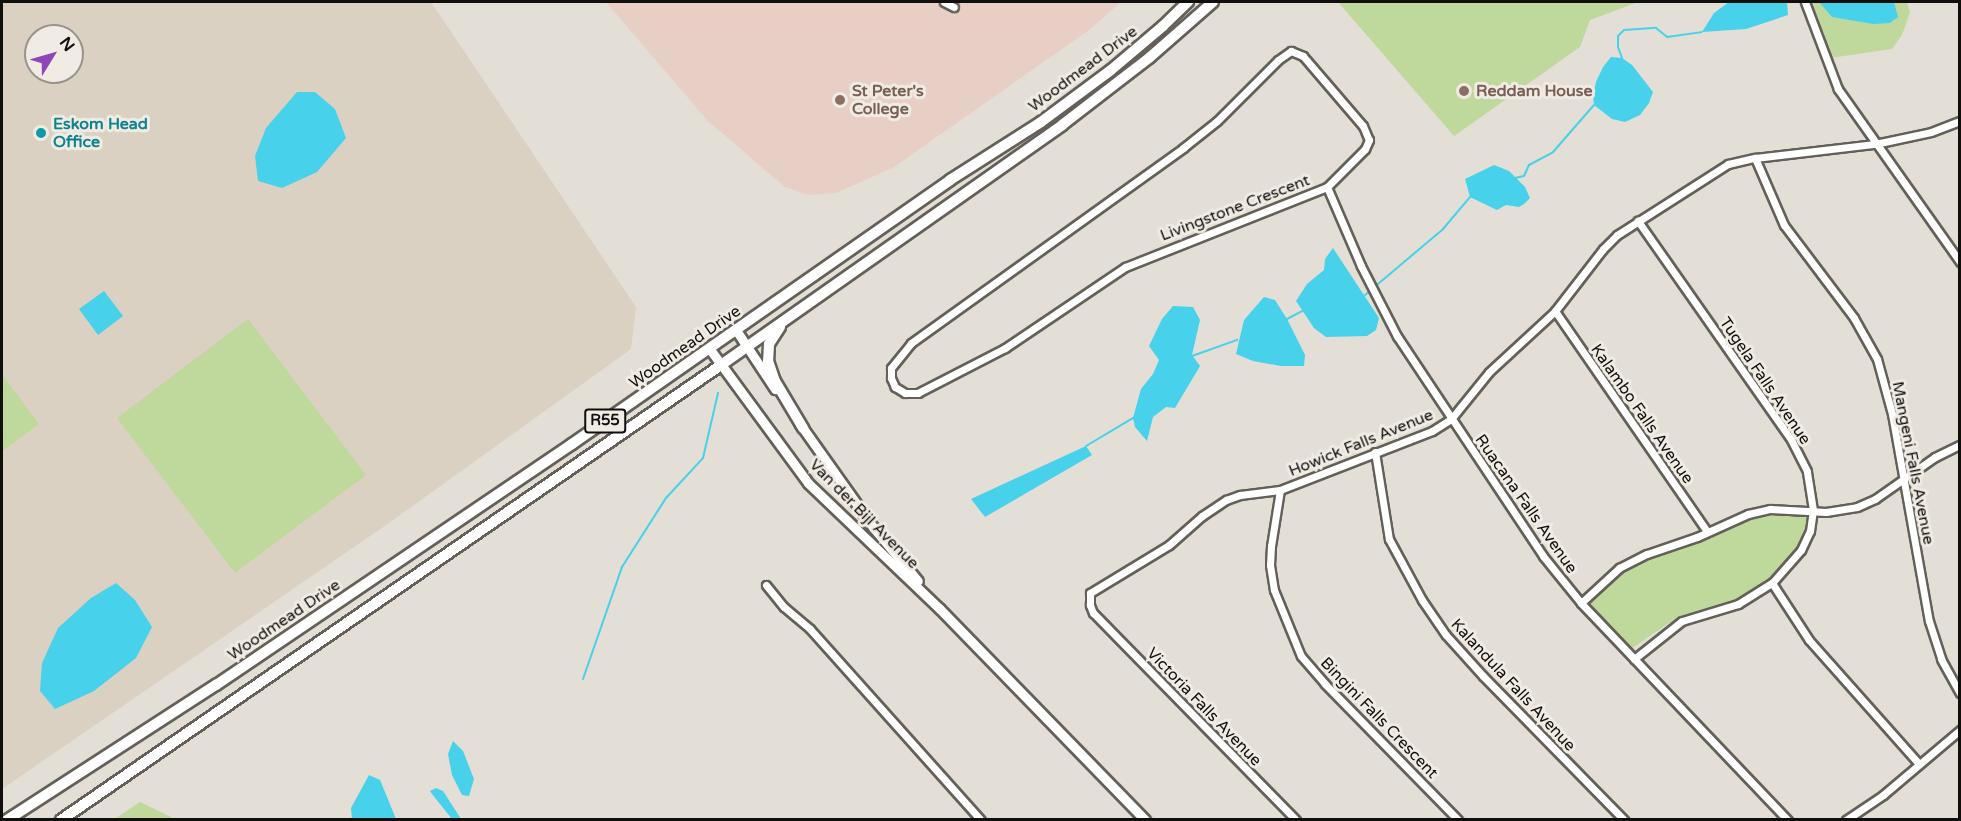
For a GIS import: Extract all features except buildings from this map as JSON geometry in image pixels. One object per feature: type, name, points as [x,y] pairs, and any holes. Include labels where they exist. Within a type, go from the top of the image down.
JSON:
[{"type":"main road","name":"Woodmead Drive","points":[[7,819],[225,678],[709,348],[950,180],[1041,122],[1111,70],[1188,2]]},
{"type":"main road","name":"Woodmead Drive","points":[[61,819],[721,365],[1103,95],[1213,2]]},
{"type":"main road","points":[[792,314],[773,335],[768,362],[774,381],[803,428]]},
{"type":"street","points":[[944,2],[954,7]]},
{"type":"street","points":[[1805,2],[1833,80],[1875,144],[1959,262]]},
{"type":"street","name":"Livingstone Crescent","points":[[1291,51],[1304,56],[1363,126],[1369,140],[1365,149],[1327,187],[1125,267],[1005,348],[918,393],[904,393],[893,382],[891,368],[911,344],[1183,148],[1217,121],[1278,60],[1291,51]]},
{"type":"street","name":"Howick Falls Avenue","points":[[1093,613],[1090,593],[1169,545],[1214,506],[1240,495],[1280,490],[1432,431],[1451,420],[1489,372],[1555,311],[1602,249],[1617,235],[1728,164],[1755,158],[1875,144],[1931,132],[1959,121]]},
{"type":"street","name":"Mangeni Falls Avenue","points":[[1755,158],[1784,225],[1854,318],[1877,359],[1890,404],[1933,637],[1959,693]]},
{"type":"street","name":"Ruacana Falls Avenue","points":[[1327,187],[1361,266],[1397,336],[1543,556],[1581,603],[1788,819]]},
{"type":"street","name":"Tugela Falls Avenue","points":[[1634,659],[1682,621],[1738,604],[1772,583],[1788,568],[1801,550],[1810,531],[1813,510],[1807,471],[1792,441],[1638,221]]},
{"type":"street","name":"Kalambo Falls Avenue","points":[[1555,311],[1707,531]]},
{"type":"street","name":"Van der Bijl Avenue","points":[[735,330],[873,527],[940,609]]},
{"type":"street","name":"Van der Bijl Avenue","points":[[709,348],[808,483],[940,609],[1145,819]]},
{"type":"street","points":[[1581,603],[1620,568],[1634,559],[1707,531],[1738,516],[1770,509],[1826,512],[1857,507],[1875,500],[1935,458],[1959,445]]},
{"type":"street","name":"Kalandula Falls Avenue","points":[[1376,452],[1389,539],[1422,600],[1446,635],[1483,676],[1624,819]]},
{"type":"street","name":"Bingini Falls Crescent","points":[[1280,490],[1271,546],[1272,582],[1301,656],[1325,684],[1458,819]]},
{"type":"street","points":[[1772,583],[1814,646],[1919,765]]},
{"type":"street","points":[[766,585],[784,607],[810,628],[981,819]]},
{"type":"street","name":"Victoria Falls Avenue","points":[[1093,613],[1296,819]]},
{"type":"street","points":[[1846,819],[1869,806],[1959,730]]},
{"type":"shaded area","points":[[2,2],[431,2],[636,307],[631,349],[389,523],[2,789]]},
{"type":"shaded area","name":"St Peter's College","points":[[606,2],[1121,2],[1089,30],[894,167],[836,193],[808,195],[785,187],[708,121]]},
{"type":"green space","name":"Reddam House","points":[[1338,2],[1638,2],[1590,20],[1580,47],[1454,136]]},
{"type":"green space","points":[[1809,2],[1907,2],[1910,12],[1902,35],[1892,49],[1830,58]]},
{"type":"green space","points":[[248,319],[366,475],[235,573],[117,418]]},
{"type":"green space","points":[[2,374],[39,424],[3,451],[2,450]]},
{"type":"green space","points":[[1812,511],[1801,550],[1779,574],[1746,597],[1715,611],[1669,623],[1631,649],[1586,604],[1626,565],[1740,519]]},
{"type":"green space","points":[[140,802],[175,819],[115,819]]},
{"type":"water","points":[[1729,2],[1787,2],[1788,15],[1746,29],[1702,32],[1714,13]]},
{"type":"water","points":[[1819,2],[1894,2],[1898,17],[1890,23],[1873,24],[1832,17]]},
{"type":"water","points":[[1611,57],[1622,58],[1632,65],[1653,92],[1649,103],[1640,115],[1625,122],[1612,119],[1594,105],[1593,95],[1596,82]]},
{"type":"water","points":[[297,92],[315,92],[335,109],[346,138],[317,172],[282,188],[258,181],[255,156],[266,128]]},
{"type":"water","points":[[1494,165],[1509,171],[1525,187],[1530,198],[1524,204],[1519,207],[1506,205],[1497,210],[1470,197],[1465,179]]},
{"type":"water","points":[[1333,248],[1379,318],[1376,330],[1367,336],[1326,337],[1314,328],[1296,301],[1307,284],[1324,270],[1325,259]]},
{"type":"water","points":[[104,291],[123,316],[98,335],[79,309]]},
{"type":"water","points":[[1264,297],[1275,300],[1287,319],[1305,355],[1304,366],[1281,366],[1253,361],[1236,354],[1244,320]]},
{"type":"water","points":[[1173,306],[1193,307],[1200,320],[1192,355],[1200,366],[1175,408],[1166,407],[1153,417],[1147,441],[1135,427],[1133,418],[1141,389],[1153,374],[1159,360],[1149,346],[1162,319]]},
{"type":"water","points":[[1086,446],[1092,455],[985,517],[971,499]]},
{"type":"water","points":[[116,583],[135,600],[152,627],[136,658],[94,691],[55,709],[40,691],[42,663],[58,628],[91,598]]},
{"type":"water","points":[[453,741],[463,751],[474,779],[469,796],[462,795],[452,775],[448,754]]},
{"type":"water","points":[[369,775],[380,780],[396,819],[352,819],[351,808]]},
{"type":"water","points":[[436,788],[443,791],[461,819],[452,819],[430,791]]},
{"type":"waterway","points":[[1622,58],[1618,47],[1618,36],[1624,30],[1656,28],[1667,37],[1702,32]]},
{"type":"waterway","points":[[1515,178],[1524,176],[1529,165],[1553,152],[1594,105]]},
{"type":"waterway","points":[[1365,295],[1443,229],[1470,197]]},
{"type":"waterway","points":[[1287,319],[1302,311]]},
{"type":"waterway","points":[[1192,356],[1237,340]]},
{"type":"waterway","points":[[583,679],[622,567],[666,498],[703,458],[718,393]]},
{"type":"waterway","points":[[1086,446],[1133,418]]},
{"type":"place","name":"Reddam House","points":[[1464,91]]},
{"type":"place","name":"St Peter's College","points":[[840,100]]},
{"type":"place","name":"Eskom Head Office","points":[[41,133]]}]
